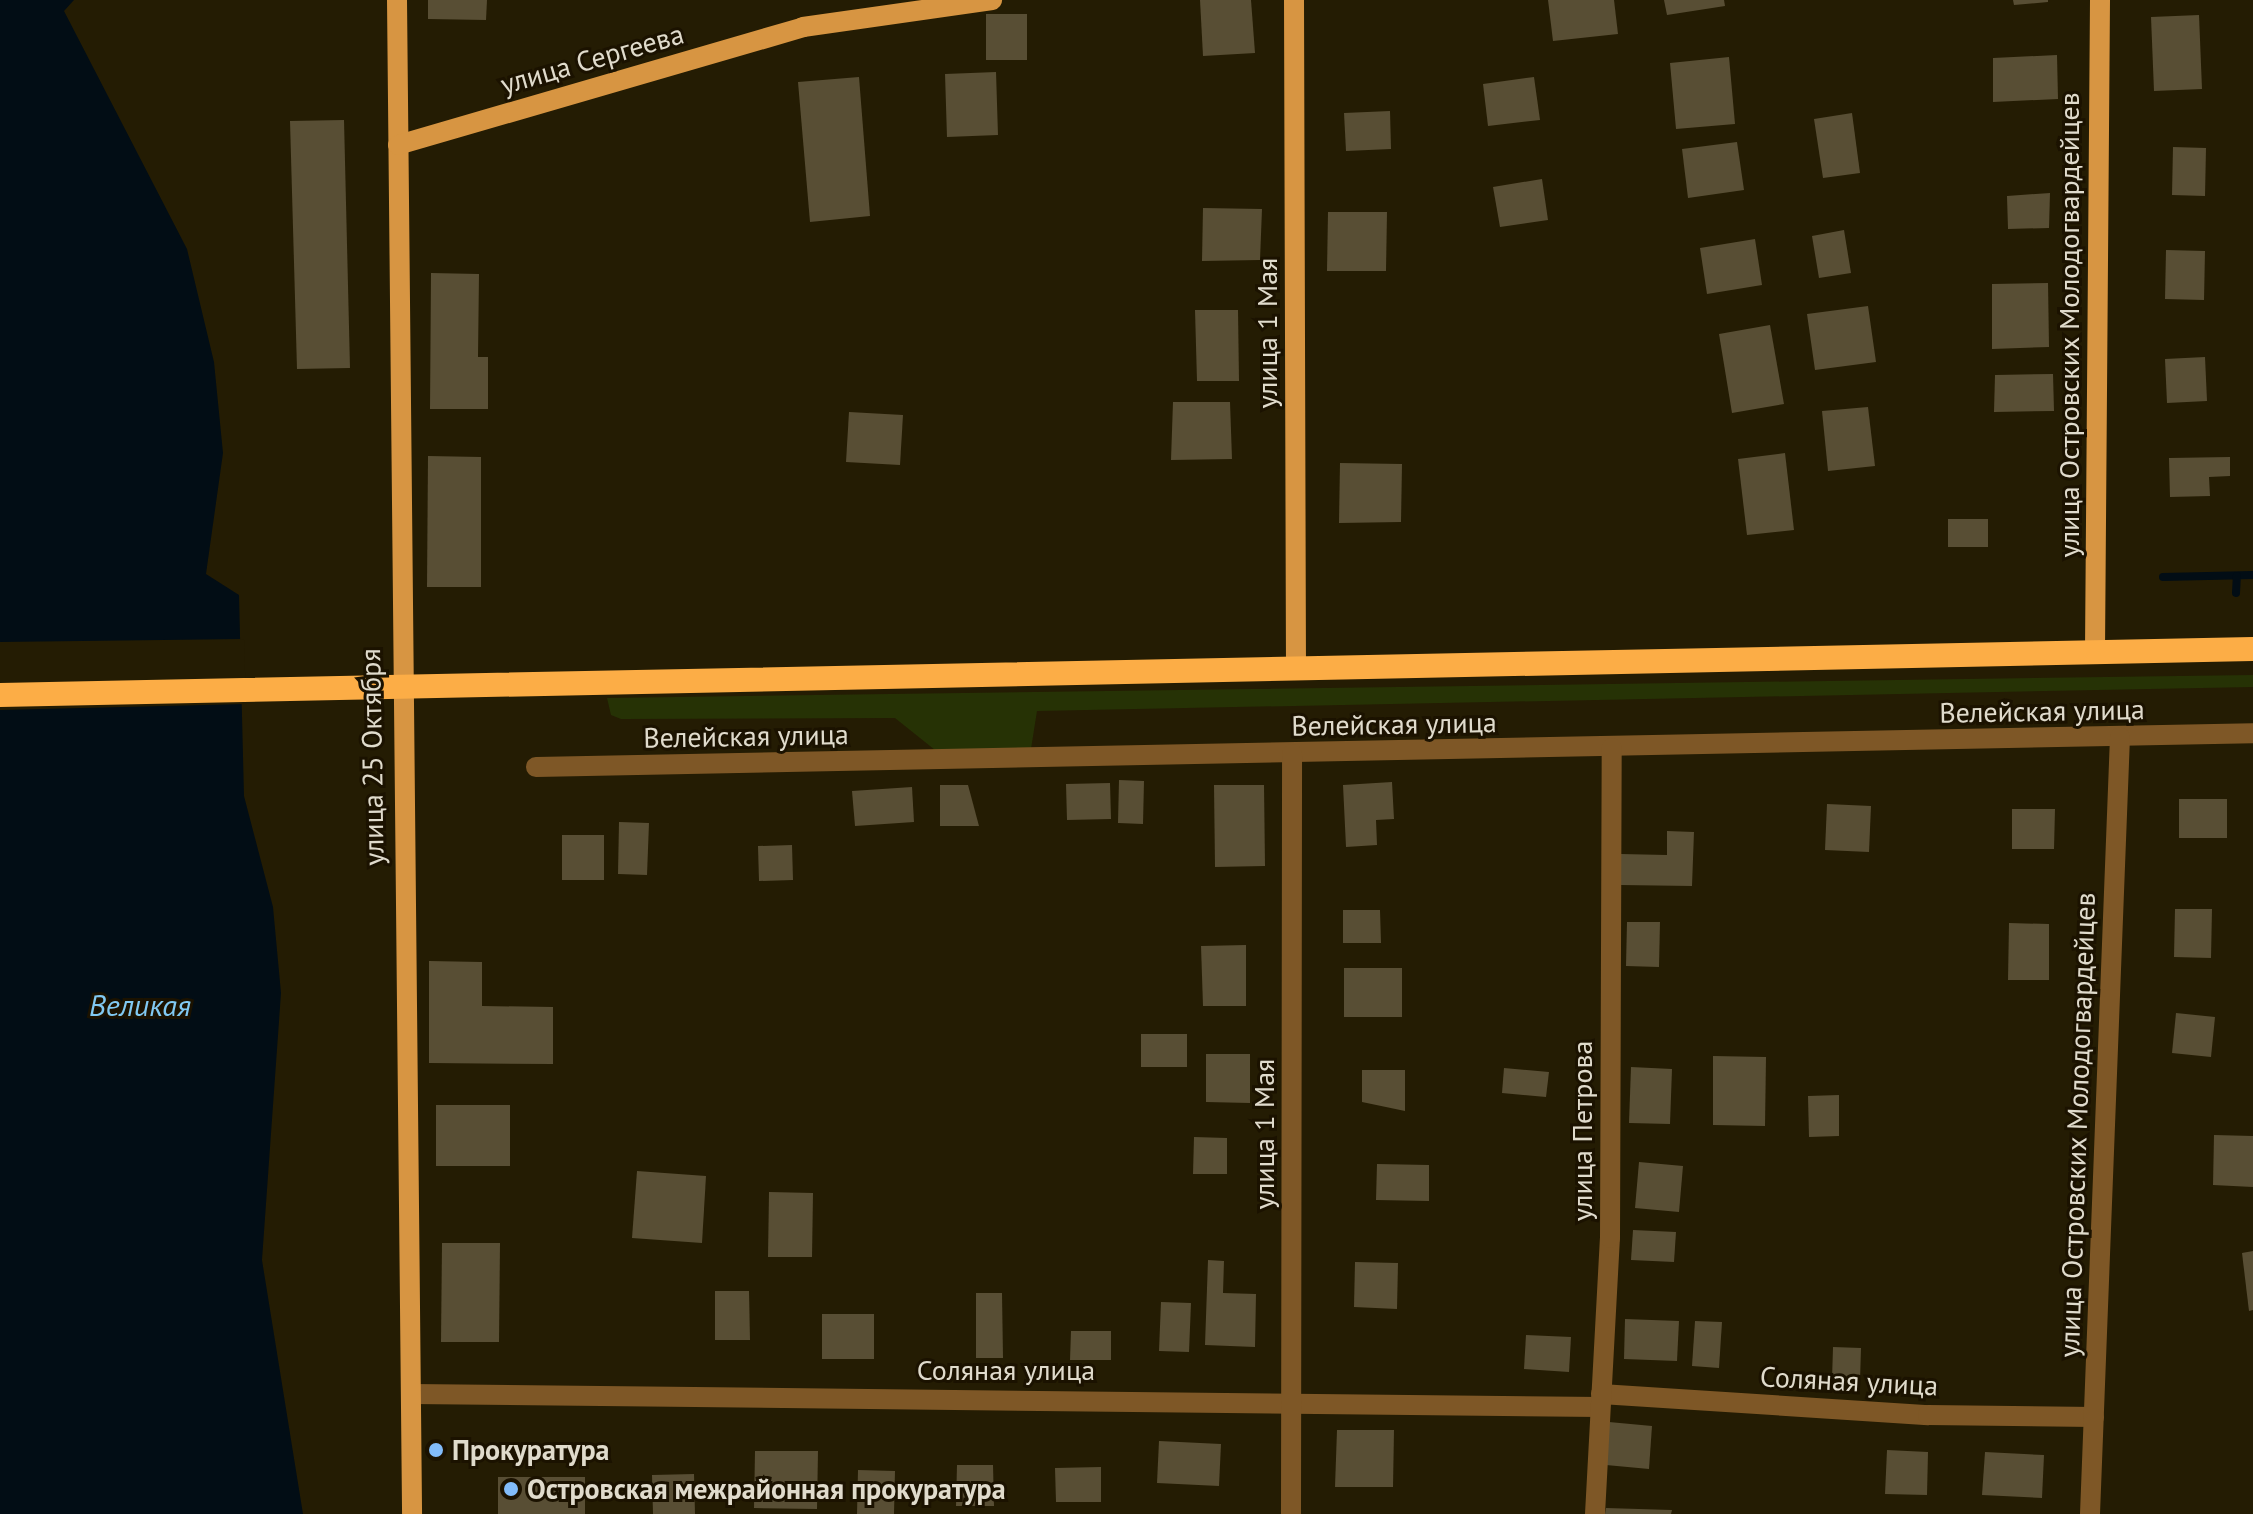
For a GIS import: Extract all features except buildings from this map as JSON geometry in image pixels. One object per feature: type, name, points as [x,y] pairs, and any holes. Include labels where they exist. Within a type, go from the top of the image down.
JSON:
[{"type":"highway","points":[[0,695],[1296,665],[2253,649]]},
{"type":"main road","name":"улица 25 Октября","points":[[397,0],[412,1514]]},
{"type":"main road","name":"улица Сергеева","points":[[398,145],[803,27],[992,0]]},
{"type":"main road","name":"улица 1 Мая","points":[[1294,0],[1296,665]]},
{"type":"main road","name":"улица Островских Молодогвардейцев","points":[[2095,651],[2100,0]]},
{"type":"street","name":"Велейская улица","points":[[536,767],[2253,733]]},
{"type":"street","name":"улица Островских Молодогвардейцев","points":[[2090,1514],[2120,738]]},
{"type":"street","name":"улица Петрова","points":[[1595,1514],[1610,1238],[1612,748]]},
{"type":"street","name":"улица 1 Мая","points":[[1291,1514],[1292,754]]},
{"type":"street","name":"Соляная улица","points":[[412,1394],[1601,1400],[1928,1415],[2094,1417]]},
{"type":"green space","points":[[2253,675],[2253,687],[1037,711],[1031,749],[935,750],[895,718],[621,719],[611,715],[607,698]]},
{"type":"water","name":"Великая","points":[[0,0],[74,0],[64,11],[187,249],[214,362],[223,453],[206,574],[239,595],[244,796],[273,907],[281,993],[262,1260],[303,1514],[0,1514]]},
{"type":"pier","points":[[244,639],[246,704],[0,710],[0,642]]},
{"type":"waterway","points":[[2163,577],[2253,575]]},
{"type":"waterway","points":[[2236,593],[2237,576]]},
{"type":"place","name":"Прокуратура","points":[[436,1450]]},
{"type":"place","name":"Островская межрайонная прокуратура","points":[[511,1489]]}]
